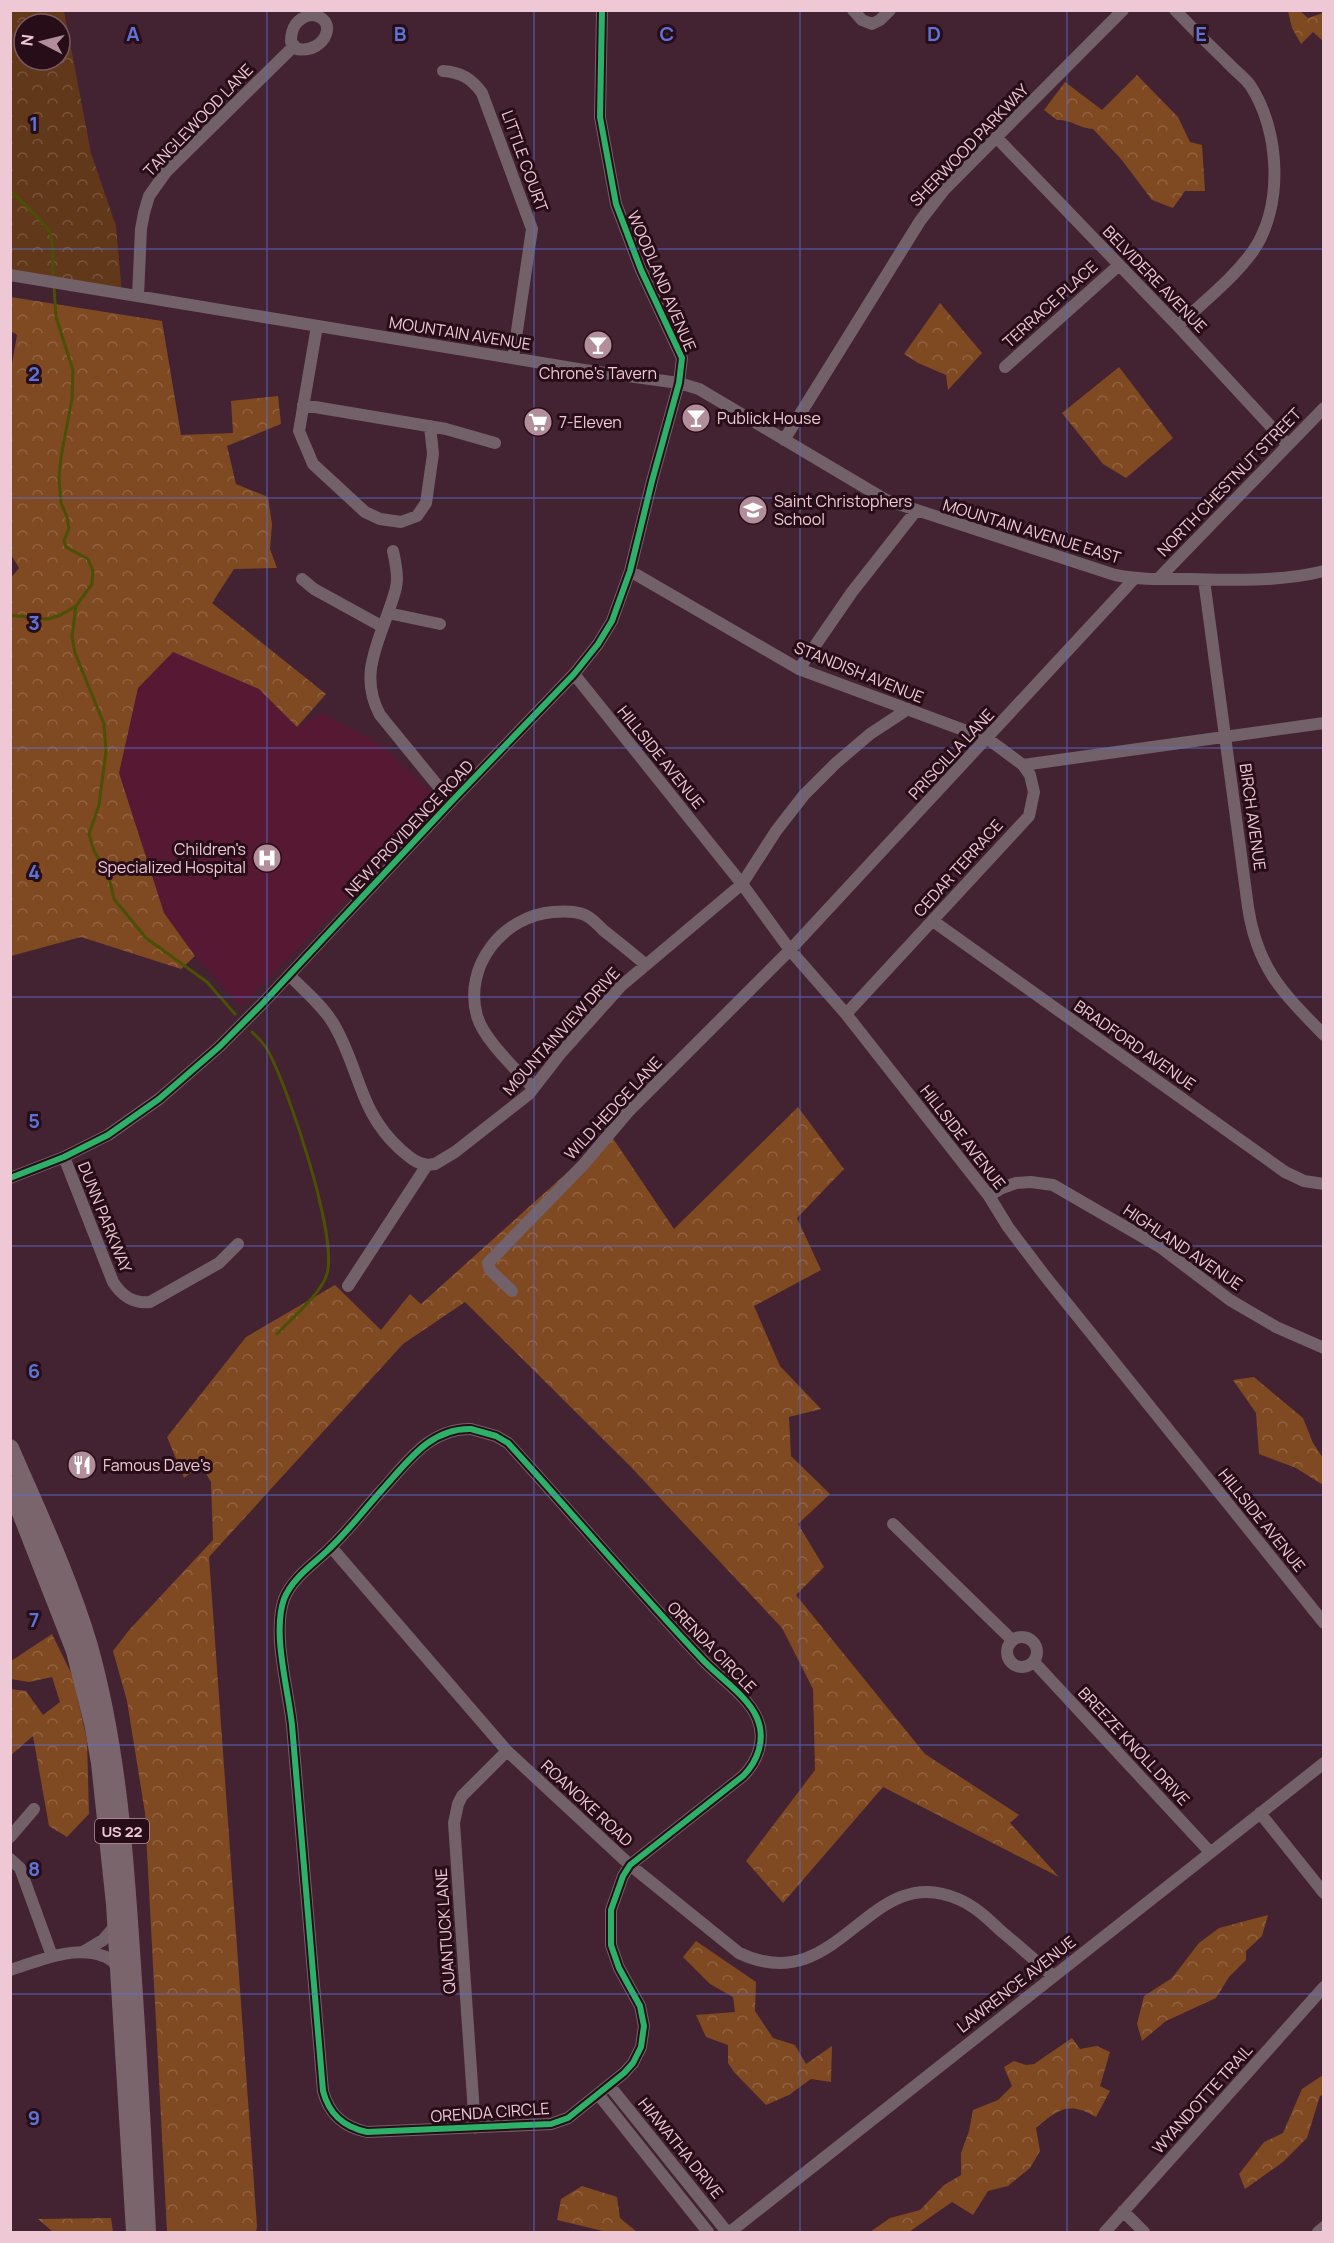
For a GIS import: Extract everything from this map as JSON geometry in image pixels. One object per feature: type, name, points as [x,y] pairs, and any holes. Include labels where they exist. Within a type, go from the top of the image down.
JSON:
[{"type":"highway","name":"US 22","points":[[10,1448],[64,1575],[89,1646],[106,1720],[117,1783],[128,1897],[147,2232]]},
{"type":"highway","name":"US 22","points":[[10,1485],[75,1651],[93,1723],[107,1812],[135,2232]]},
{"type":"street","name":"WOODLAND AVENUE","points":[[602,10],[600,117],[606,162],[627,237],[681,354],[679,383]]},
{"type":"street","points":[[853,10],[862,20],[872,24],[890,10]]},
{"type":"street","name":"SHERWOOD PARKWAY","points":[[784,440],[910,235],[944,190],[1123,10]]},
{"type":"street","points":[[1174,10],[1249,84],[1268,120],[1275,174],[1265,225],[1253,250],[1233,274],[1178,326]]},
{"type":"street","name":"TANGLEWOOD LANE","points":[[138,296],[141,229],[149,196],[166,172],[293,46]]},
{"type":"street","name":"LITTLE COURT","points":[[443,71],[453,72],[470,79],[482,93],[532,229],[513,358]]},
{"type":"street","name":"BELVIDERE AVENUE","points":[[997,138],[1178,326],[1288,445]]},
{"type":"street","name":"TERRACE PLACE","points":[[1005,367],[1118,266]]},
{"type":"street","name":"MOUNTAIN AVENUE","points":[[10,275],[699,388],[877,496]]},
{"type":"street","points":[[317,326],[299,431],[313,464],[365,512],[380,519],[401,522],[417,516],[426,503],[433,454],[430,426]]},
{"type":"street","name":"NEW PROVIDENCE ROAD","points":[[10,1178],[64,1157],[108,1135],[159,1099],[219,1047],[574,674],[598,644],[612,621],[630,571],[679,383]]},
{"type":"street","points":[[303,405],[430,426],[495,443]]},
{"type":"street","name":"NORTH CHESTNUT STREET","points":[[1158,579],[1323,408]]},
{"type":"street","name":"MOUNTAIN AVENUE EAST","points":[[877,496],[915,512],[1134,579],[1281,579],[1323,571]]},
{"type":"street","points":[[799,669],[852,592],[915,512]]},
{"type":"street","points":[[393,551],[397,580],[370,674],[373,701],[381,716],[451,802]]},
{"type":"street","name":"STANDISH AVENUE","points":[[630,571],[799,669],[988,739]]},
{"type":"street","points":[[302,579],[323,594],[383,627]]},
{"type":"street","name":"PRISCILLA LANE","points":[[790,950],[1134,579]]},
{"type":"street","name":"BIRCH AVENUE","points":[[1204,580],[1248,907],[1255,940],[1277,984],[1323,1035]]},
{"type":"street","points":[[388,614],[440,624]]},
{"type":"street","name":"HILLSIDE AVENUE","points":[[574,674],[742,884],[790,950],[846,1014],[988,1196],[1045,1276],[1323,1623]]},
{"type":"street","name":"MOUNTAINVIEW DRIVE","points":[[427,1165],[435,1164],[455,1152],[507,1113],[534,1088],[560,1054],[621,986],[742,884],[776,831],[804,795],[853,749],[908,709]]},
{"type":"street","points":[[988,739],[1023,765],[1323,723]]},
{"type":"street","name":"CEDAR TERRACE","points":[[846,1014],[1029,816],[1033,800],[1033,783],[1023,765]]},
{"type":"street","points":[[534,1088],[483,1030],[477,1015],[474,998],[475,982],[479,966],[492,945],[526,918],[552,912],[569,912],[586,915],[646,965]]},
{"type":"street","name":"BRADFORD AVENUE","points":[[933,921],[1285,1172],[1304,1181],[1323,1184]]},
{"type":"street","name":"WILD HEDGE LANE","points":[[512,1291],[489,1270],[488,1263],[584,1164],[628,1112],[790,950]]},
{"type":"street","points":[[290,975],[332,1022],[364,1099],[379,1128],[410,1158],[427,1165],[348,1286]]},
{"type":"street","name":"DUNN PARKWAY","points":[[64,1157],[113,1282],[126,1298],[143,1303],[150,1302],[219,1263],[238,1244]]},
{"type":"street","name":"HIGHLAND AVENUE","points":[[988,1196],[1009,1185],[1031,1182],[1046,1183],[1061,1189],[1160,1247],[1230,1300],[1275,1328],[1323,1348]]},
{"type":"street","name":"ORENDA CIRCLE","points":[[471,1429],[484,1431],[508,1443],[702,1660],[753,1709],[761,1729],[760,1750],[750,1769],[630,1865],[618,1887],[611,1910],[611,1945],[619,1968],[640,2006],[644,2026],[643,2037],[633,2063],[609,2085],[567,2118],[558,2122],[377,2133],[356,2130],[338,2119],[326,2102],[323,2091],[292,1728],[279,1624],[281,1610],[289,1589],[298,1578],[331,1547],[418,1450],[438,1435],[471,1429]]},
{"type":"street","name":"BREEZE KNOLL DRIVE","points":[[893,1524],[1012,1640],[1022,1636],[1032,1640],[1037,1648],[1034,1662],[1210,1852]]},
{"type":"street","name":"ROANOKE ROAD","points":[[331,1547],[507,1751],[630,1865],[731,1948],[755,1960],[781,1963],[799,1961],[816,1955],[890,1901],[906,1895],[932,1893],[957,1898],[973,1907],[1053,1976]]},
{"type":"street","points":[[1012,1640],[1007,1649],[1012,1664],[1026,1667],[1034,1662]]},
{"type":"street","name":"QUANTUCK LANE","points":[[475,2128],[454,1823],[462,1797],[507,1751]]},
{"type":"street","name":"LAWRENCE AVENUE","points":[[728,2232],[1323,1763]]},
{"type":"street","points":[[10,1837],[34,1809]]},
{"type":"street","points":[[1260,1813],[1323,1893]]},
{"type":"street","points":[[10,1859],[20,1868],[52,1956]]},
{"type":"street","points":[[83,1952],[103,1940],[116,1925]]},
{"type":"street","points":[[10,1970],[52,1956],[83,1952],[105,1956],[119,1966]]},
{"type":"street","name":"WYANDOTTE TRAIL","points":[[1105,2232],[1323,1987]]},
{"type":"street","name":"HIAWATHA DRIVE","points":[[609,2085],[728,2232]]},
{"type":"street","name":"HIAWATHA DRIVE","points":[[598,2094],[708,2232]]},
{"type":"street","points":[[1123,2211],[1144,2232]]},
{"type":"street","points":[[1318,2232],[1323,2227]]},
{"type":"shaded area","name":"Children's Specialized Hospital","points":[[173,652],[259,689],[297,727],[321,713],[380,744],[443,803],[241,1006],[195,956],[164,913],[119,773],[138,687]]},
{"type":"green space","points":[[10,11],[64,11],[12,12],[12,72],[72,72],[72,53],[91,153],[116,226],[122,294],[11,275]]},
{"type":"green space","points":[[1288,11],[1300,11],[1308,18],[1323,13],[1323,41],[1313,32],[1301,44],[1292,28]]},
{"type":"green space","points":[[1137,75],[1178,117],[1190,142],[1202,145],[1205,191],[1185,191],[1173,208],[1152,200],[1121,159],[1093,129],[1057,120],[1044,110],[1065,82],[1102,110]]},
{"type":"green space","points":[[11,297],[162,321],[181,435],[233,433],[231,401],[278,396],[281,424],[227,446],[236,484],[268,497],[272,524],[270,549],[277,568],[234,569],[212,603],[326,694],[297,727],[259,689],[173,652],[138,688],[119,773],[164,913],[195,956],[181,969],[81,937],[11,956],[10,579],[19,568],[10,553],[10,375],[17,335],[11,331]]},
{"type":"green space","points":[[940,303],[982,353],[948,390],[946,375],[904,354]]},
{"type":"green space","points":[[1119,367],[1173,438],[1126,478],[1103,464],[1062,413]]},
{"type":"green space","points":[[798,1107],[844,1169],[797,1218],[821,1270],[754,1306],[780,1366],[821,1409],[789,1417],[791,1456],[830,1494],[798,1524],[824,1567],[796,1595],[925,1754],[1019,1815],[1010,1823],[1059,1877],[883,1787],[783,1903],[746,1861],[815,1770],[813,1689],[782,1628],[630,1466],[465,1302],[403,1344],[209,1557],[257,2226],[256,2232],[167,2232],[145,1813],[127,1701],[113,1651],[130,1629],[213,1540],[211,1482],[201,1465],[184,1478],[167,1437],[246,1337],[335,1285],[381,1330],[410,1294],[421,1304],[610,1134],[674,1229]]},
{"type":"green space","points":[[1254,1377],[1303,1418],[1313,1443],[1323,1458],[1323,1485],[1296,1468],[1259,1454],[1256,1413],[1233,1380]]},
{"type":"green space","points":[[52,1634],[73,1677],[87,1741],[89,1814],[67,1837],[49,1826],[33,1736],[11,1755],[11,1689],[26,1691],[43,1715],[60,1702],[52,1677],[29,1682],[11,1679],[11,1661]]},
{"type":"green space","points":[[1268,1915],[1262,1936],[1246,1951],[1246,1960],[1229,1977],[1216,1998],[1166,2021],[1142,2041],[1137,2024],[1144,1996],[1172,1978],[1199,1943],[1219,1928]]},
{"type":"green space","points":[[696,1941],[756,1982],[755,2011],[773,2038],[795,2045],[806,2064],[832,2046],[831,2082],[811,2079],[789,2095],[766,2105],[734,2072],[728,2063],[728,2045],[706,2037],[696,2015],[735,2012],[733,1997],[710,1984],[683,1957]]},
{"type":"green space","points":[[1072,2038],[1080,2049],[1097,2046],[1110,2052],[1100,2086],[1110,2091],[1096,2117],[1071,2108],[1064,2109],[1044,2121],[1036,2128],[1040,2151],[1030,2168],[1008,2186],[988,2191],[973,2215],[952,2202],[909,2232],[870,2232],[890,2218],[920,2210],[944,2185],[961,2175],[961,2153],[973,2110],[998,2100],[1012,2086],[1004,2067],[1014,2061],[1026,2065],[1034,2064]]},
{"type":"green space","points":[[1323,2075],[1323,2095],[1320,2096],[1307,2138],[1283,2162],[1245,2189],[1239,2174],[1264,2142],[1283,2133],[1302,2089]]},
{"type":"green space","points":[[582,2186],[617,2197],[620,2218],[637,2232],[607,2232],[557,2220],[561,2199]]},
{"type":"green space","points":[[111,2218],[113,2232],[53,2232],[38,2219]]},
{"type":"waterway","points":[[10,190],[50,233],[53,249],[53,277]]},
{"type":"waterway","points":[[54,287],[56,317],[73,370],[72,399],[59,478],[61,503],[69,528],[64,541],[66,547],[88,559],[93,571],[92,584],[76,606],[72,636],[75,653],[104,724],[106,751],[99,805],[89,834],[94,851],[108,874],[114,899],[146,938],[207,982],[235,1014]]},
{"type":"waterway","points":[[10,616],[50,618],[76,606]]},
{"type":"waterway","points":[[252,1032],[267,1049],[298,1126],[318,1196],[328,1255],[327,1274],[319,1290],[277,1334]]},
{"type":"cycle path","points":[[10,1178],[64,1157],[108,1135],[159,1099],[219,1047],[574,674],[598,644],[612,621],[630,571],[679,383],[682,358],[641,270],[616,204],[600,117],[602,10]]},
{"type":"cycle path","points":[[471,1429],[496,1436],[508,1443],[676,1632],[747,1702],[760,1726],[759,1749],[753,1764],[743,1776],[630,1865],[623,1876],[611,1910],[611,1945],[619,1968],[640,2006],[644,2026],[641,2047],[633,2063],[624,2073],[568,2118],[551,2124],[367,2132],[351,2127],[338,2118],[329,2106],[323,2091],[292,1725],[280,1644],[281,1613],[284,1599],[292,1584],[343,1535],[420,1449],[443,1434],[471,1429]]},
{"type":"place","name":"Chrone's Tavern","points":[[598,345]]},
{"type":"place","name":"Publick House","points":[[696,418]]},
{"type":"place","name":"7-Eleven","points":[[538,422]]},
{"type":"place","name":"Saint Christophers School","points":[[753,510]]},
{"type":"place","name":"Children's Specialized Hospital","points":[[267,858]]},
{"type":"place","name":"Famous Dave's","points":[[82,1465]]}]
